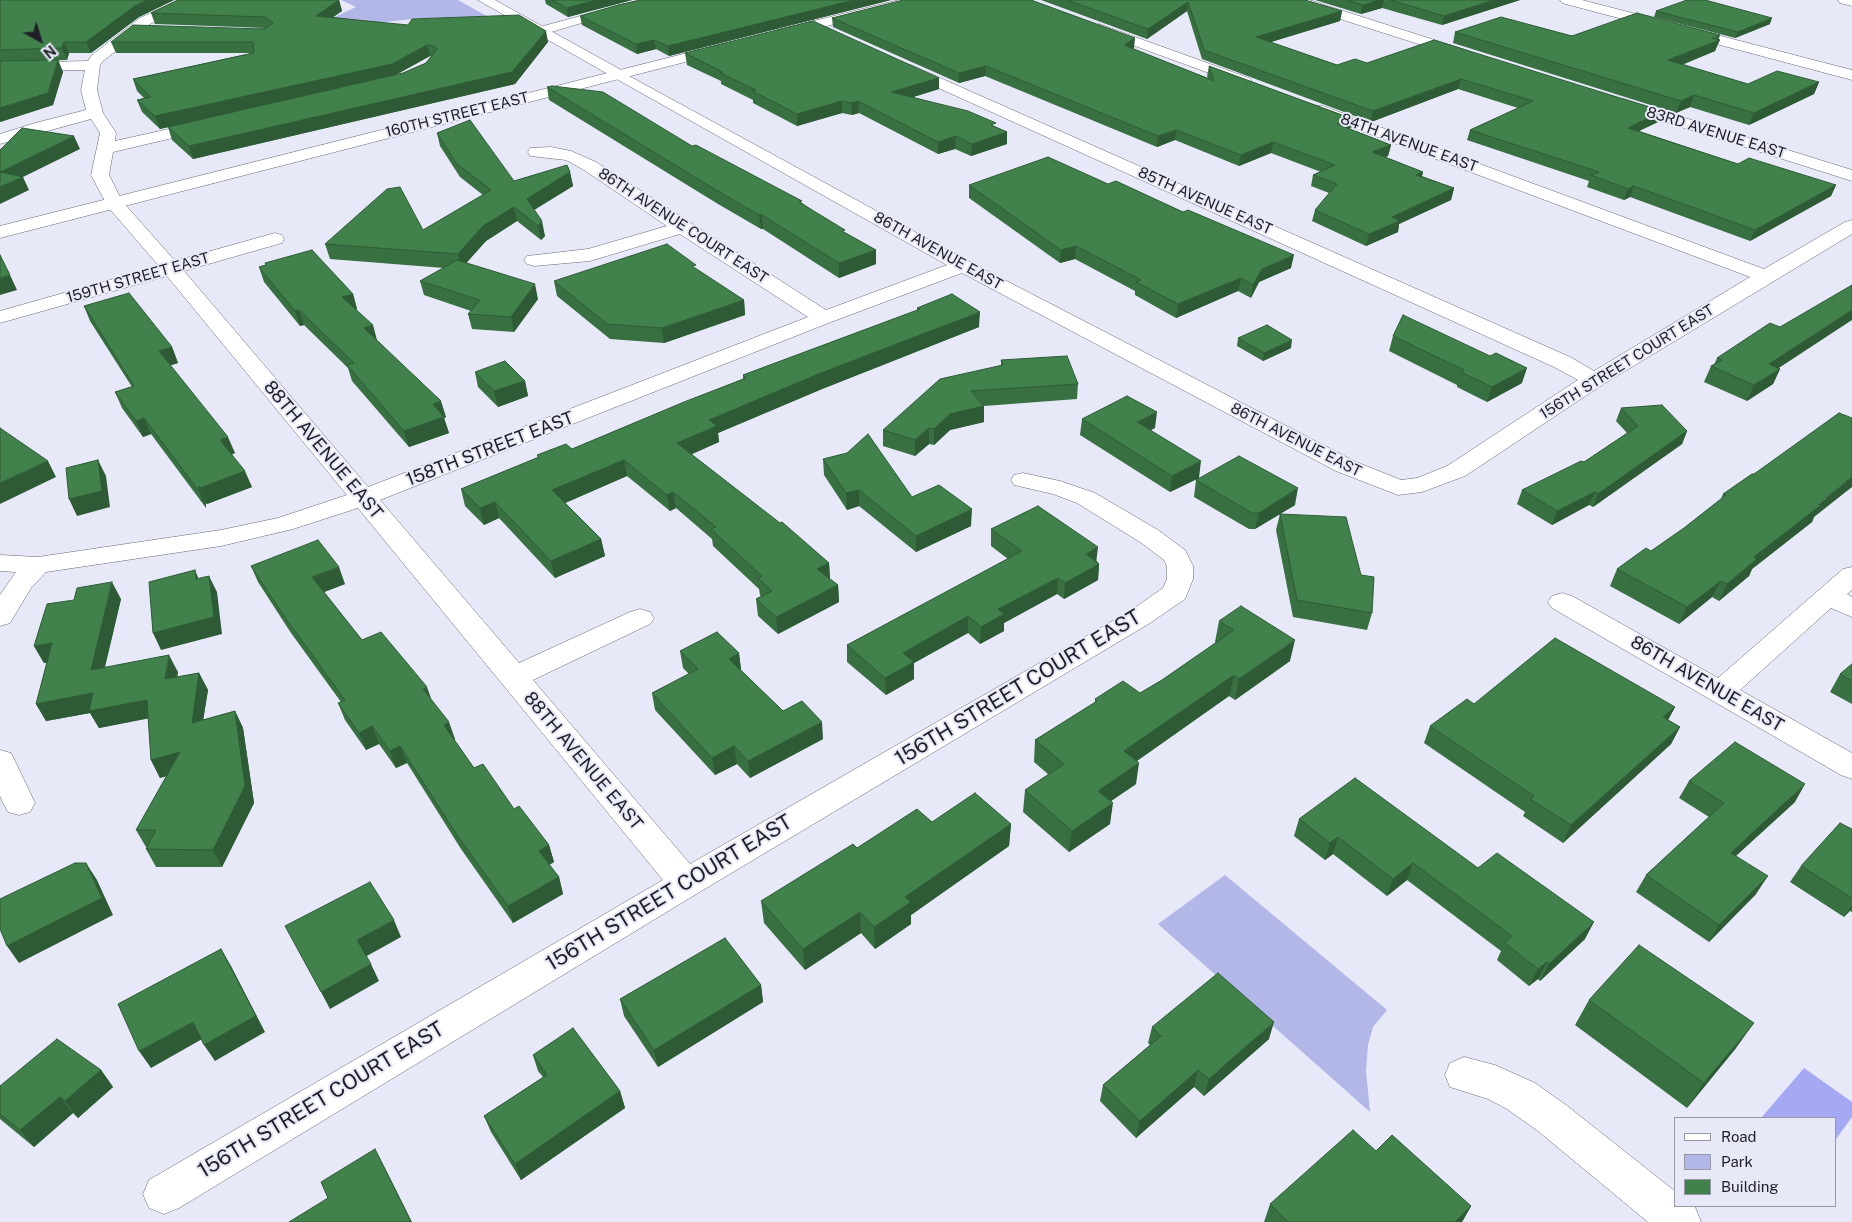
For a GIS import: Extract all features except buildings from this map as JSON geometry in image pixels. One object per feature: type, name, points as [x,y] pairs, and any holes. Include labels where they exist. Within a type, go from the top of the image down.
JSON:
[{"type":"street","name":"86TH AVENUE EAST","points":[[485,0],[963,266],[1345,466],[1398,488]]},
{"type":"street","points":[[541,31],[616,9],[658,0]]},
{"type":"street","points":[[768,37],[915,0]]},
{"type":"street","points":[[1295,0],[1480,58]]},
{"type":"street","points":[[1567,0],[1852,75]]},
{"type":"street","points":[[1845,0],[1852,2]]},
{"type":"street","points":[[157,1],[186,1]]},
{"type":"street","points":[[0,67],[93,65],[97,58],[145,21],[186,1]]},
{"type":"street","points":[[1080,21],[1258,86]]},
{"type":"street","points":[[814,25],[840,37]]},
{"type":"street","points":[[133,30],[162,30]]},
{"type":"street","name":"160TH STREET EAST","points":[[0,232],[740,44]]},
{"type":"street","name":"85TH AVENUE EAST","points":[[892,62],[1562,362],[1594,380]]},
{"type":"street","points":[[1813,64],[1852,65]]},
{"type":"street","name":"88TH AVENUE EAST","points":[[93,65],[89,90],[95,113],[108,133],[107,148],[100,175],[114,204],[171,268],[686,883]]},
{"type":"street","name":"83RD AVENUE EAST","points":[[1610,99],[1852,176]]},
{"type":"street","name":"84TH AVENUE EAST","points":[[1304,104],[1766,276]]},
{"type":"street","points":[[0,139],[41,126],[95,113]]},
{"type":"street","points":[[107,148],[216,123]]},
{"type":"street","name":"86TH AVENUE COURT EAST","points":[[536,152],[552,152],[571,156],[590,166],[824,318]]},
{"type":"street","name":"156TH STREET COURT EAST","points":[[1398,488],[1422,485],[1456,471],[1594,380],[1852,226]]},
{"type":"street","points":[[534,260],[590,255],[682,227]]},
{"type":"street","name":"159TH STREET EAST","points":[[0,317],[276,239]]},
{"type":"street","name":"158TH STREET EAST","points":[[0,563],[38,565],[221,538],[284,524],[364,498],[824,318],[963,266]]},
{"type":"street","name":"156TH STREET COURT EAST","points":[[164,1194],[686,883],[1131,622],[1175,593],[1180,579],[1180,566],[1176,556],[1149,536],[1086,498],[1060,488],[1023,480]]},
{"type":"street","points":[[0,617],[21,583],[38,565]]},
{"type":"street","points":[[1720,692],[1840,602],[1852,575]]},
{"type":"street","name":"86TH AVENUE EAST","points":[[1562,602],[1852,767]]},
{"type":"street","points":[[513,678],[640,618]]},
{"type":"street","points":[[0,761],[20,803]]},
{"type":"street","points":[[1464,1075],[1495,1083],[1521,1096],[1552,1118],[1680,1222]]},
{"type":"green space","points":[[341,0],[458,0],[492,19],[422,18],[304,31],[356,7]]},
{"type":"green space","points":[[1225,875],[1387,1010],[1373,1027],[1368,1045],[1366,1071],[1370,1112],[1158,924]]},
{"type":"shaded area","points":[[1804,1068],[1852,1102],[1852,1117],[1837,1138],[1837,1117],[1762,1117]]}]
